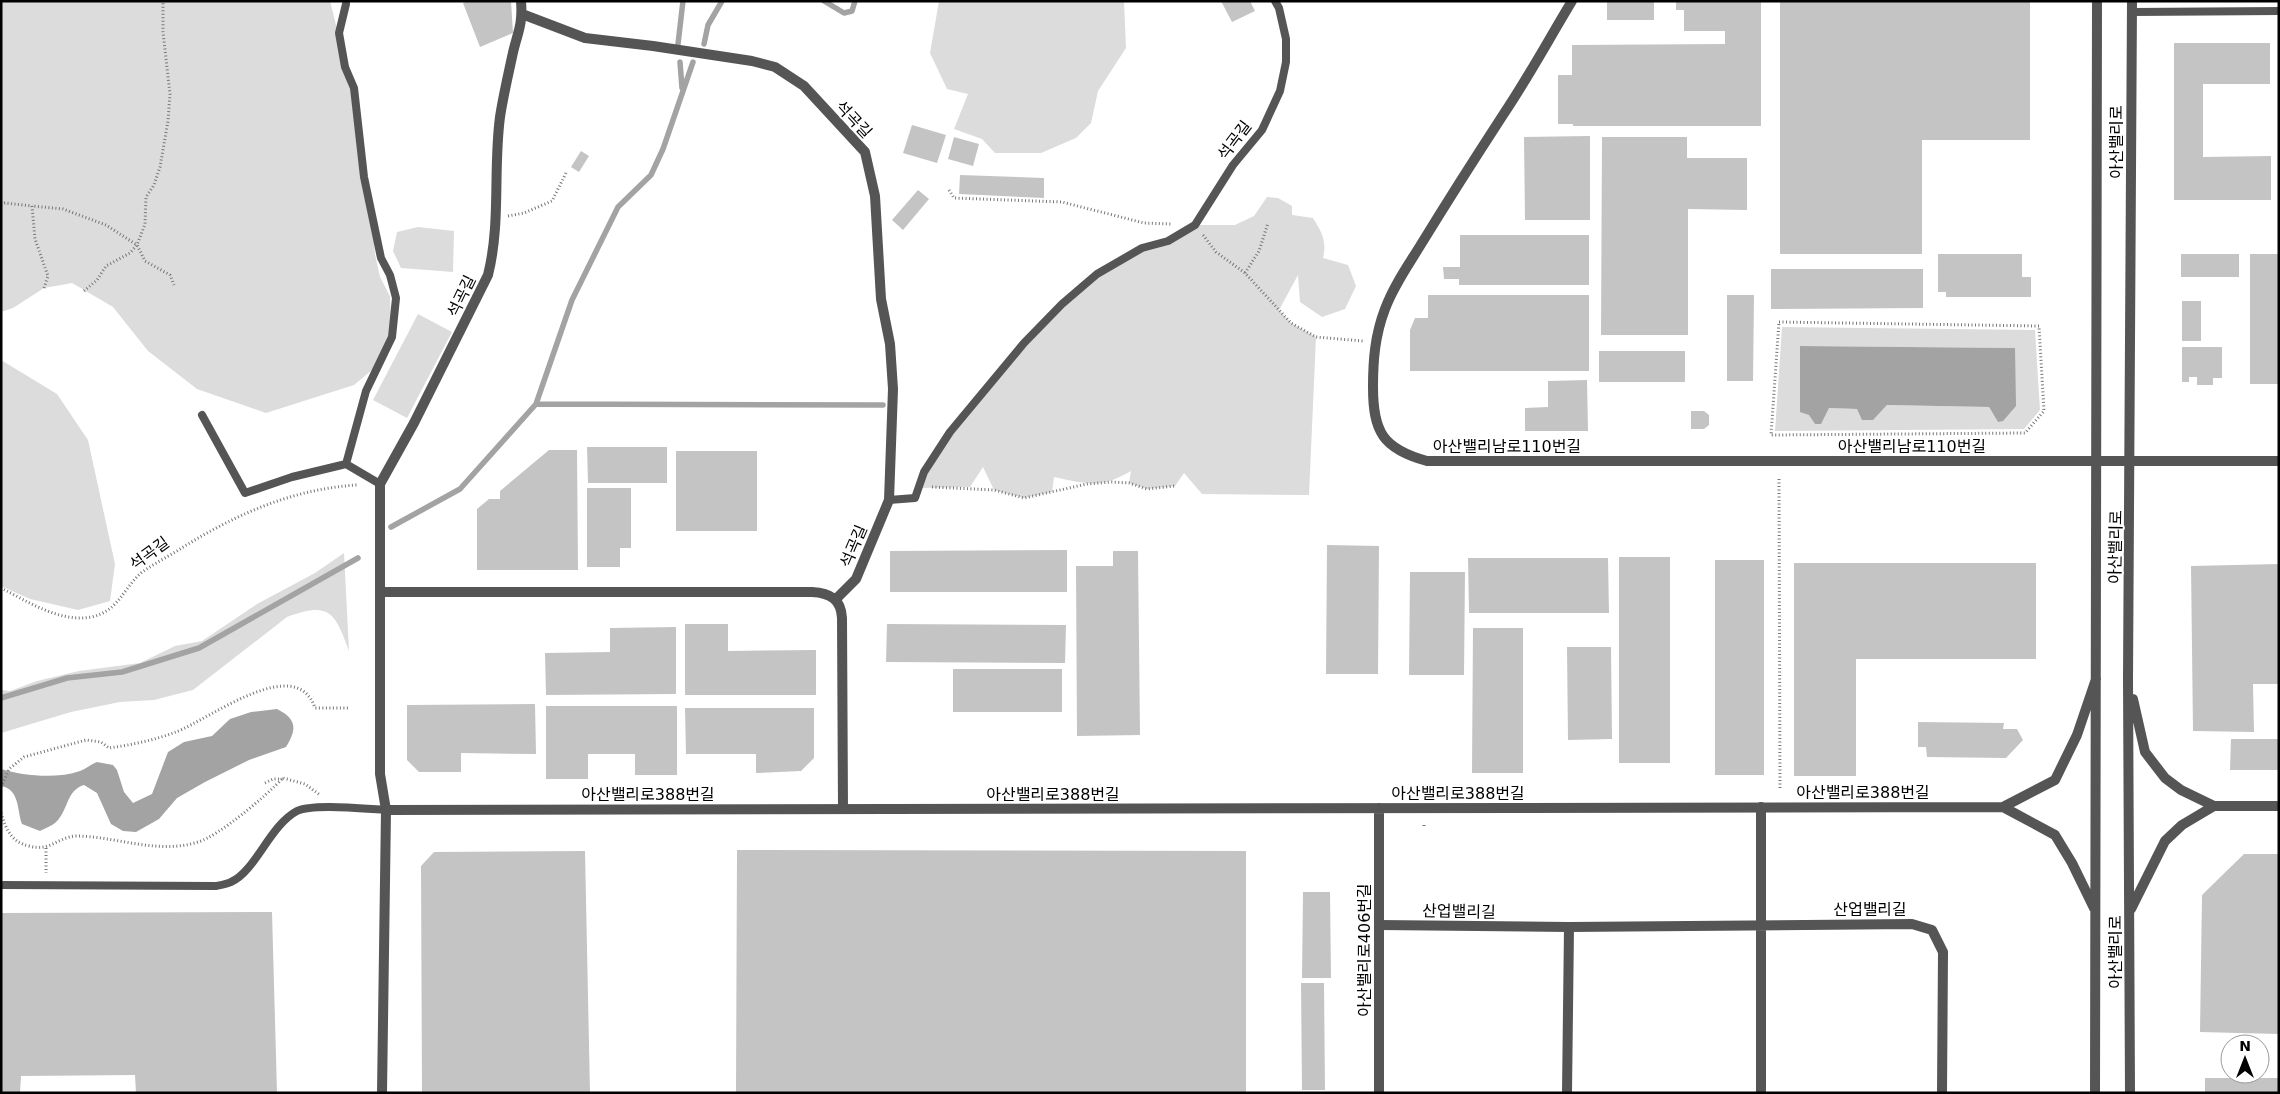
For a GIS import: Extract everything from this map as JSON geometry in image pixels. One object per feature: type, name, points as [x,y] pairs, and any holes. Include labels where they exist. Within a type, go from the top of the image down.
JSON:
[{"type":"street","name":"석곡길","points":[[386,810],[380,774],[380,484],[414,423],[488,275],[493,256],[498,217],[500,118],[512,55],[522,21],[521,1]]},
{"type":"street","name":"아산밸리남로110번길","points":[[1572,1],[1392,291],[1376,343],[1373,401],[1376,423],[1384,439],[1394,449],[1406,455],[1427,461],[2279,461]]},
{"type":"street","name":"아산밸리로","points":[[2095,1093],[2097,1]]},
{"type":"street","name":"아산밸리로","points":[[2130,1093],[2128,680],[2131,460],[2132,7]]},
{"type":"street","name":"석곡길","points":[[522,14],[584,38],[752,61],[775,67],[804,86],[865,152],[875,196],[881,299],[890,344],[893,389],[889,500],[856,579],[836,599]]},
{"type":"street","points":[[380,592],[812,592],[830,595],[836,599],[842,618],[843,809]]},
{"type":"street","points":[[2003,807],[2055,780],[2077,735],[2096,679]]},
{"type":"street","points":[[2128,680],[2145,752],[2165,778],[2181,790],[2214,806],[2279,806]]},
{"type":"street","points":[[2130,911],[2166,841],[2182,825],[2214,806]]},
{"type":"street","points":[[2003,807],[2055,835],[2072,862],[2096,911]]},
{"type":"street","name":"아산밸리로388번길","points":[[386,810],[2003,807]]},
{"type":"street","name":"아산밸리로406번길","points":[[1379,808],[1379,1093]]},
{"type":"street","points":[[1761,808],[1761,1093]]},
{"type":"street","points":[[382,1093],[386,810]]},
{"type":"street","name":"산업밸리길","points":[[1379,925],[1569,927],[1912,924],[1932,930],[1943,952],[1942,1093]]},
{"type":"street","points":[[1567,1093],[1569,927]]},
{"type":"lane","name":"석곡길","points":[[919,488],[924,472],[950,432],[1024,343],[1062,304],[1097,274],[1142,248],[1168,241],[1195,224],[1233,165],[1262,130],[1280,91],[1286,62],[1286,39],[1279,8],[1275,1]]},
{"type":"lane","points":[[346,4],[339,33],[345,67],[354,88],[364,177],[381,258],[390,274],[396,298],[392,337],[366,392],[346,464]]},
{"type":"lane","points":[[2132,7],[2279,11]]},
{"type":"lane","points":[[202,415],[245,493],[292,477],[346,464],[380,484]]},
{"type":"lane","points":[[889,500],[916,498],[919,488]]},
{"type":"lane","points":[[1,885],[216,886],[232,882],[250,864],[278,826],[298,811],[327,808],[386,810]]},
{"type":"path","points":[[84,291],[97,280],[106,266],[130,253],[136,245],[145,224],[146,197],[154,185],[160,167],[168,121],[170,94],[163,32],[163,1]]},
{"type":"path","points":[[498,217],[524,213],[552,201],[566,173]]},
{"type":"path","points":[[949,190],[954,198],[1062,202],[1144,223],[1195,224],[1216,252],[1245,273],[1291,323],[1316,337],[1376,343]]},
{"type":"path","points":[[1,205],[5,203],[63,209],[106,225],[136,245],[145,261],[170,275],[174,285]]},
{"type":"path","points":[[32,206],[35,239],[48,276],[44,288]]},
{"type":"path","points":[[1245,273],[1259,251],[1268,223]]},
{"type":"path","points":[[1779,322],[2039,326],[2044,412],[2025,433],[1771,435],[1779,322]]},
{"type":"path","points":[[1780,479],[1780,788]]},
{"type":"path","points":[[919,488],[970,487],[994,490],[1024,498],[1087,484],[1112,482],[1129,483],[1147,489],[1175,486]]},
{"type":"path","name":"석곡길","points":[[1,588],[35,605],[70,618],[90,617],[109,611],[141,574],[203,534],[252,510],[308,492],[355,485],[380,484]]},
{"type":"path","points":[[1,787],[9,769],[24,757],[86,740],[101,742],[109,748],[176,732],[264,689],[288,685],[305,690],[311,696],[316,708],[348,708]]},
{"type":"path","points":[[1,813],[5,827],[13,840],[28,846],[46,848],[74,836],[120,843],[169,846],[198,842],[220,831],[268,794],[283,778]]},
{"type":"path","points":[[265,783],[283,778],[305,784],[323,797]]},
{"type":"path","points":[[46,848],[46,875]]},
{"type":"shaded area","points":[[1,1],[330,1],[345,61],[366,166],[375,254],[380,277],[390,296],[391,331],[378,365],[354,385],[266,413],[197,389],[148,351],[113,307],[72,283],[44,288],[13,308],[1,312]]},
{"type":"shaded area","points":[[939,1],[1124,1],[1126,48],[1098,91],[1091,123],[1076,138],[1041,153],[995,153],[982,139],[954,129],[968,94],[947,89],[930,53]]},
{"type":"shaded area","points":[[1267,197],[1278,198],[1292,206],[1292,215],[1313,218],[1323,237],[1323,258],[1348,265],[1356,286],[1345,309],[1322,317],[1300,302],[1298,275],[1279,310],[1291,323],[1316,337],[1309,495],[1202,494],[1184,473],[1175,486],[1147,489],[1129,483],[1131,471],[1111,481],[1102,483],[1076,482],[1054,477],[1052,492],[1024,498],[994,490],[983,467],[970,487],[919,488],[950,432],[1024,343],[1097,274],[1195,225],[1235,225],[1254,216]]},
{"type":"shaded area","points":[[418,227],[454,231],[453,272],[401,268],[393,251],[397,232]]},
{"type":"shaded area","points":[[418,314],[452,332],[407,418],[373,400]]},
{"type":"shaded area","points":[[1782,327],[2035,330],[2040,410],[2024,429],[1775,431]],"holes":[[[1800,346],[2015,348],[1998,422],[1989,407],[1887,405],[1872,420],[1858,409],[1829,408],[1815,424],[1809,414]]]},
{"type":"shaded area","points":[[1800,346],[2015,348],[2016,406],[2003,421],[1998,422],[1989,407],[1887,405],[1873,420],[1862,420],[1857,409],[1829,408],[1821,424],[1815,424],[1809,415],[1800,412]]},
{"type":"shaded area","points":[[1,360],[57,394],[88,440],[115,564],[110,601],[78,610],[30,599],[1,586]]},
{"type":"shaded area","points":[[344,553],[349,651],[335,619],[329,614],[313,610],[301,612],[287,617],[193,690],[154,700],[120,702],[71,712],[1,733],[1,690],[10,691],[37,681],[79,671],[140,663],[175,646],[202,641],[257,604],[315,573]]},
{"type":"shaded area","points":[[277,709],[292,721],[293,725],[292,735],[286,747],[249,760],[205,782],[177,798],[159,819],[136,832],[123,831],[111,824],[97,793],[84,785],[74,791],[56,822],[40,831],[22,824],[15,796],[12,791],[1,786],[1,769],[30,775],[51,776],[80,771],[97,762],[113,765],[117,770],[124,792],[133,803],[152,794],[168,752],[184,742],[212,736],[230,719],[251,712]]},
{"type":"building","points":[[467,1],[511,1],[513,33],[480,47],[463,3]]},
{"type":"building","points":[[1221,1],[1250,1],[1255,11],[1232,22]]},
{"type":"building","points":[[1607,1],[1654,1],[1654,20],[1607,20]]},
{"type":"building","points":[[1676,1],[1761,1],[1761,126],[1573,126],[1573,124],[1558,124],[1558,75],[1572,75],[1572,45],[1725,44],[1725,31],[1684,31],[1684,10],[1676,10]]},
{"type":"building","points":[[1780,1],[2030,1],[2030,140],[1922,140],[1922,254],[1780,254]]},
{"type":"building","points":[[2174,43],[2270,43],[2270,84],[2203,84],[2203,157],[2271,156],[2271,200],[2174,200]]},
{"type":"building","points":[[912,125],[946,135],[937,163],[903,153]]},
{"type":"building","points":[[1590,136],[1590,220],[1525,220],[1524,137]]},
{"type":"building","points":[[954,137],[979,144],[973,166],[948,159]]},
{"type":"building","points":[[1602,137],[1687,137],[1687,158],[1747,158],[1747,210],[1688,209],[1688,335],[1601,335]]},
{"type":"building","points":[[581,151],[589,156],[579,172],[571,167]]},
{"type":"building","points":[[960,175],[1044,178],[1044,198],[959,194]]},
{"type":"building","points":[[918,190],[929,199],[903,230],[892,220]]},
{"type":"building","points":[[1460,235],[1589,235],[1589,285],[1459,285],[1459,279],[1444,279],[1443,267],[1460,267]]},
{"type":"building","points":[[1938,254],[2022,254],[2022,277],[2031,277],[2031,297],[1946,297],[1946,292],[1938,292]]},
{"type":"building","points":[[2181,254],[2239,254],[2239,277],[2181,277]]},
{"type":"building","points":[[2250,254],[2279,254],[2279,384],[2250,384]]},
{"type":"building","points":[[1771,269],[1923,269],[1923,308],[1771,309]]},
{"type":"building","points":[[1428,295],[1589,295],[1589,371],[1410,371],[1410,330],[1415,318],[1428,318]]},
{"type":"building","points":[[1727,295],[1754,295],[1753,381],[1727,381]]},
{"type":"building","points":[[2182,301],[2201,301],[2201,341],[2182,341]]},
{"type":"building","points":[[2182,347],[2222,347],[2222,378],[2213,378],[2213,385],[2197,385],[2197,377],[2189,377],[2189,382],[2182,382]]},
{"type":"building","points":[[1599,351],[1685,351],[1685,382],[1599,382]]},
{"type":"building","points":[[1587,380],[1588,431],[1525,431],[1525,408],[1548,407],[1548,381]]},
{"type":"building","points":[[1691,411],[1704,411],[1709,415],[1709,425],[1704,429],[1691,429]]},
{"type":"building","points":[[587,447],[667,447],[667,483],[588,483]]},
{"type":"building","points":[[549,450],[577,450],[578,570],[477,570],[477,509],[489,499],[500,499],[500,491]]},
{"type":"building","points":[[676,451],[757,451],[757,531],[676,531]]},
{"type":"building","points":[[587,488],[631,488],[631,548],[620,548],[620,567],[587,567]]},
{"type":"building","points":[[1327,545],[1379,546],[1378,674],[1326,674]]},
{"type":"building","points":[[1067,550],[1067,592],[890,592],[890,551]]},
{"type":"building","points":[[1113,551],[1138,551],[1140,735],[1077,736],[1076,566],[1113,566]]},
{"type":"building","points":[[1619,557],[1670,557],[1670,763],[1619,763]]},
{"type":"building","points":[[1468,558],[1608,558],[1609,613],[1469,613]]},
{"type":"building","points":[[1715,560],[1764,560],[1764,775],[1715,775]]},
{"type":"building","points":[[1794,563],[2036,563],[2036,659],[1856,659],[1856,776],[1794,776]]},
{"type":"building","points":[[2279,564],[2279,684],[2253,684],[2254,732],[2193,731],[2191,566]]},
{"type":"building","points":[[1410,572],[1465,572],[1464,675],[1409,675]]},
{"type":"building","points":[[685,624],[728,624],[728,651],[816,650],[816,695],[685,695]]},
{"type":"building","points":[[887,624],[1066,625],[1065,663],[886,662]]},
{"type":"building","points":[[676,627],[676,694],[546,695],[545,653],[610,652],[610,628]]},
{"type":"building","points":[[1473,628],[1523,628],[1523,773],[1472,773]]},
{"type":"building","points":[[1567,647],[1611,647],[1612,739],[1568,740]]},
{"type":"building","points":[[953,669],[1062,669],[1062,712],[953,712]]},
{"type":"building","points":[[535,704],[536,754],[461,753],[461,772],[419,772],[407,760],[407,705]]},
{"type":"building","points":[[546,706],[677,706],[677,775],[635,775],[635,754],[588,754],[588,779],[546,779]]},
{"type":"building","points":[[685,708],[814,708],[814,758],[801,771],[756,773],[756,754],[686,754]]},
{"type":"building","points":[[1918,722],[2004,723],[2003,729],[2017,729],[2023,740],[2006,758],[1927,757],[1926,747],[1918,747]]},
{"type":"building","points":[[2231,739],[2279,739],[2279,770],[2230,770]]},
{"type":"building","points":[[737,850],[1246,851],[1246,1093],[736,1093]]},
{"type":"building","points":[[585,851],[590,1093],[422,1093],[421,866],[434,852]]},
{"type":"building","points":[[2244,854],[2279,854],[2279,1034],[2200,1032],[2202,895]]},
{"type":"building","points":[[1303,892],[1330,892],[1331,978],[1302,978]]},
{"type":"building","points":[[272,912],[277,1093],[136,1093],[135,1075],[21,1076],[20,1093],[1,1093],[1,913]]},
{"type":"building","points":[[1301,983],[1324,983],[1325,1090],[1302,1090]]},
{"type":"building","points":[[2205,1078],[2220,1078],[2220,1084],[2270,1084],[2270,1078],[2279,1078],[2279,1093],[2205,1093]]},
{"type":"waterway","points":[[678,44],[683,1]]},
{"type":"waterway","points":[[704,44],[708,25],[722,1]]},
{"type":"waterway","points":[[824,1],[844,13],[852,11],[855,1]]},
{"type":"waterway","points":[[680,62],[682,88]]},
{"type":"waterway","points":[[391,527],[460,489],[536,404],[572,300],[618,207],[651,175],[663,149],[693,62]]},
{"type":"waterway","points":[[536,404],[883,405]]},
{"type":"waterway","points":[[1,698],[67,678],[122,672],[199,648],[358,558]]}]
